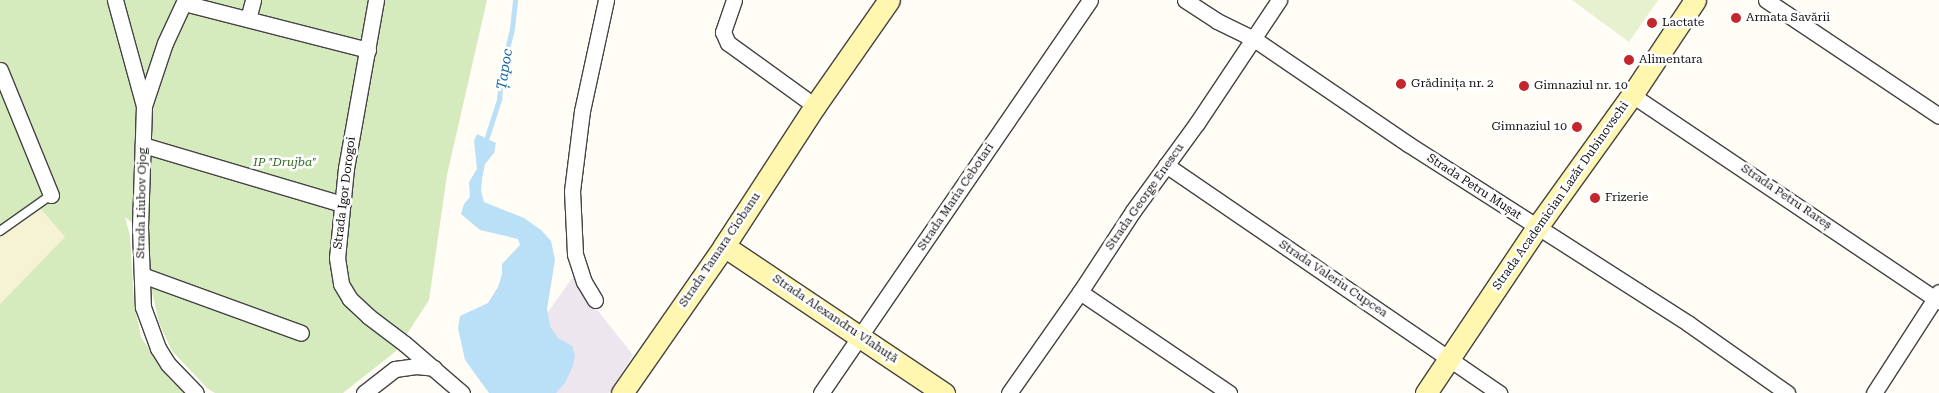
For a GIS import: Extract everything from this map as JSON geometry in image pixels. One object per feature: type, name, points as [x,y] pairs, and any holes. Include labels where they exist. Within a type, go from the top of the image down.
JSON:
[{"type":"street","name":"Strada Liubov Ojog","points":[[115,0],[144,106],[140,227],[143,307],[158,348],[175,372],[196,393]]},
{"type":"street","points":[[248,19],[253,0]]},
{"type":"street","name":"Strada Igor Dorogoi","points":[[376,0],[352,126],[342,204],[338,258],[341,284],[350,299],[368,316],[434,368],[462,393]]},
{"type":"street","points":[[595,300],[584,282],[575,254],[572,191],[582,111],[606,0]]},
{"type":"street","points":[[734,0],[723,32],[728,43],[815,106]]},
{"type":"street","name":"Strada Tamara Ciobanu","points":[[622,393],[724,246],[815,106],[889,0]]},
{"type":"street","name":"Strada Maria Cebotari","points":[[821,393],[1090,0]]},
{"type":"street","name":"Strada Petru Mușat","points":[[1185,0],[1217,21],[1254,38],[1408,144],[1689,324],[1787,393]]},
{"type":"street","name":"Strada George Enescu","points":[[1009,393],[1279,0]]},
{"type":"street","name":"Strada Academician Lazăr Dubinovschi","points":[[1426,393],[1537,228],[1632,95],[1695,0]]},
{"type":"street","points":[[1766,0],[1939,116]]},
{"type":"street","points":[[144,106],[165,44],[185,2],[368,50]]},
{"type":"street","points":[[0,70],[51,195]]},
{"type":"street","name":"Strada Petru Rareș","points":[[1632,95],[1938,297]]},
{"type":"street","points":[[143,145],[342,204]]},
{"type":"street","name":"Strada Valeriu Cupcea","points":[[1166,165],[1499,393]]},
{"type":"street","name":"Strada Аlexandru Vlahuță","points":[[724,246],[944,393]]},
{"type":"street","points":[[142,275],[301,333]]},
{"type":"street","points":[[1080,292],[1229,393]]},
{"type":"street","points":[[1874,393],[1938,297]]},
{"type":"street","points":[[364,393],[395,369],[416,366],[434,368]]},
{"type":"lane","points":[[0,231],[51,195]]},
{"type":"shaded area","points":[[40,208],[66,237],[0,304],[0,234]]},
{"type":"shaded area","points":[[575,274],[595,307],[633,355],[609,393],[532,393],[531,336]]},
{"type":"green space","name":"IP \"Drujba\"","points":[[0,0],[487,0],[447,175],[429,300],[396,351],[343,393],[215,393],[207,388],[172,351],[159,323],[151,287],[138,283],[135,225],[125,217],[130,236],[134,302],[141,337],[167,376],[184,393],[0,393],[0,304],[65,237],[40,208],[0,234]]},
{"type":"green space","points":[[1572,0],[1658,0],[1629,42]]},
{"type":"water","points":[[477,134],[496,143],[494,153],[485,164],[481,191],[484,202],[524,218],[541,230],[551,241],[555,260],[547,309],[550,326],[558,338],[572,346],[575,355],[573,366],[565,383],[556,393],[489,393],[465,360],[458,328],[460,316],[488,303],[498,287],[502,274],[502,264],[520,245],[518,239],[480,230],[461,214],[464,204],[470,197],[469,182],[477,169],[474,141]]},
{"type":"waterway","name":"Țapoc","points":[[487,137],[499,99],[502,70],[512,29],[515,0]]},
{"type":"place","name":"Armata Savării","points":[[1736,18]]},
{"type":"place","name":"Lactate","points":[[1652,23]]},
{"type":"place","name":"Alimentara","points":[[1629,60]]},
{"type":"place","name":"Grădinița nr. 2","points":[[1401,84]]},
{"type":"place","name":"Gimnaziul nr. 10","points":[[1524,86]]},
{"type":"place","name":"Gimnaziul 10","points":[[1577,127]]},
{"type":"place","name":"Frizerie","points":[[1595,198]]}]
